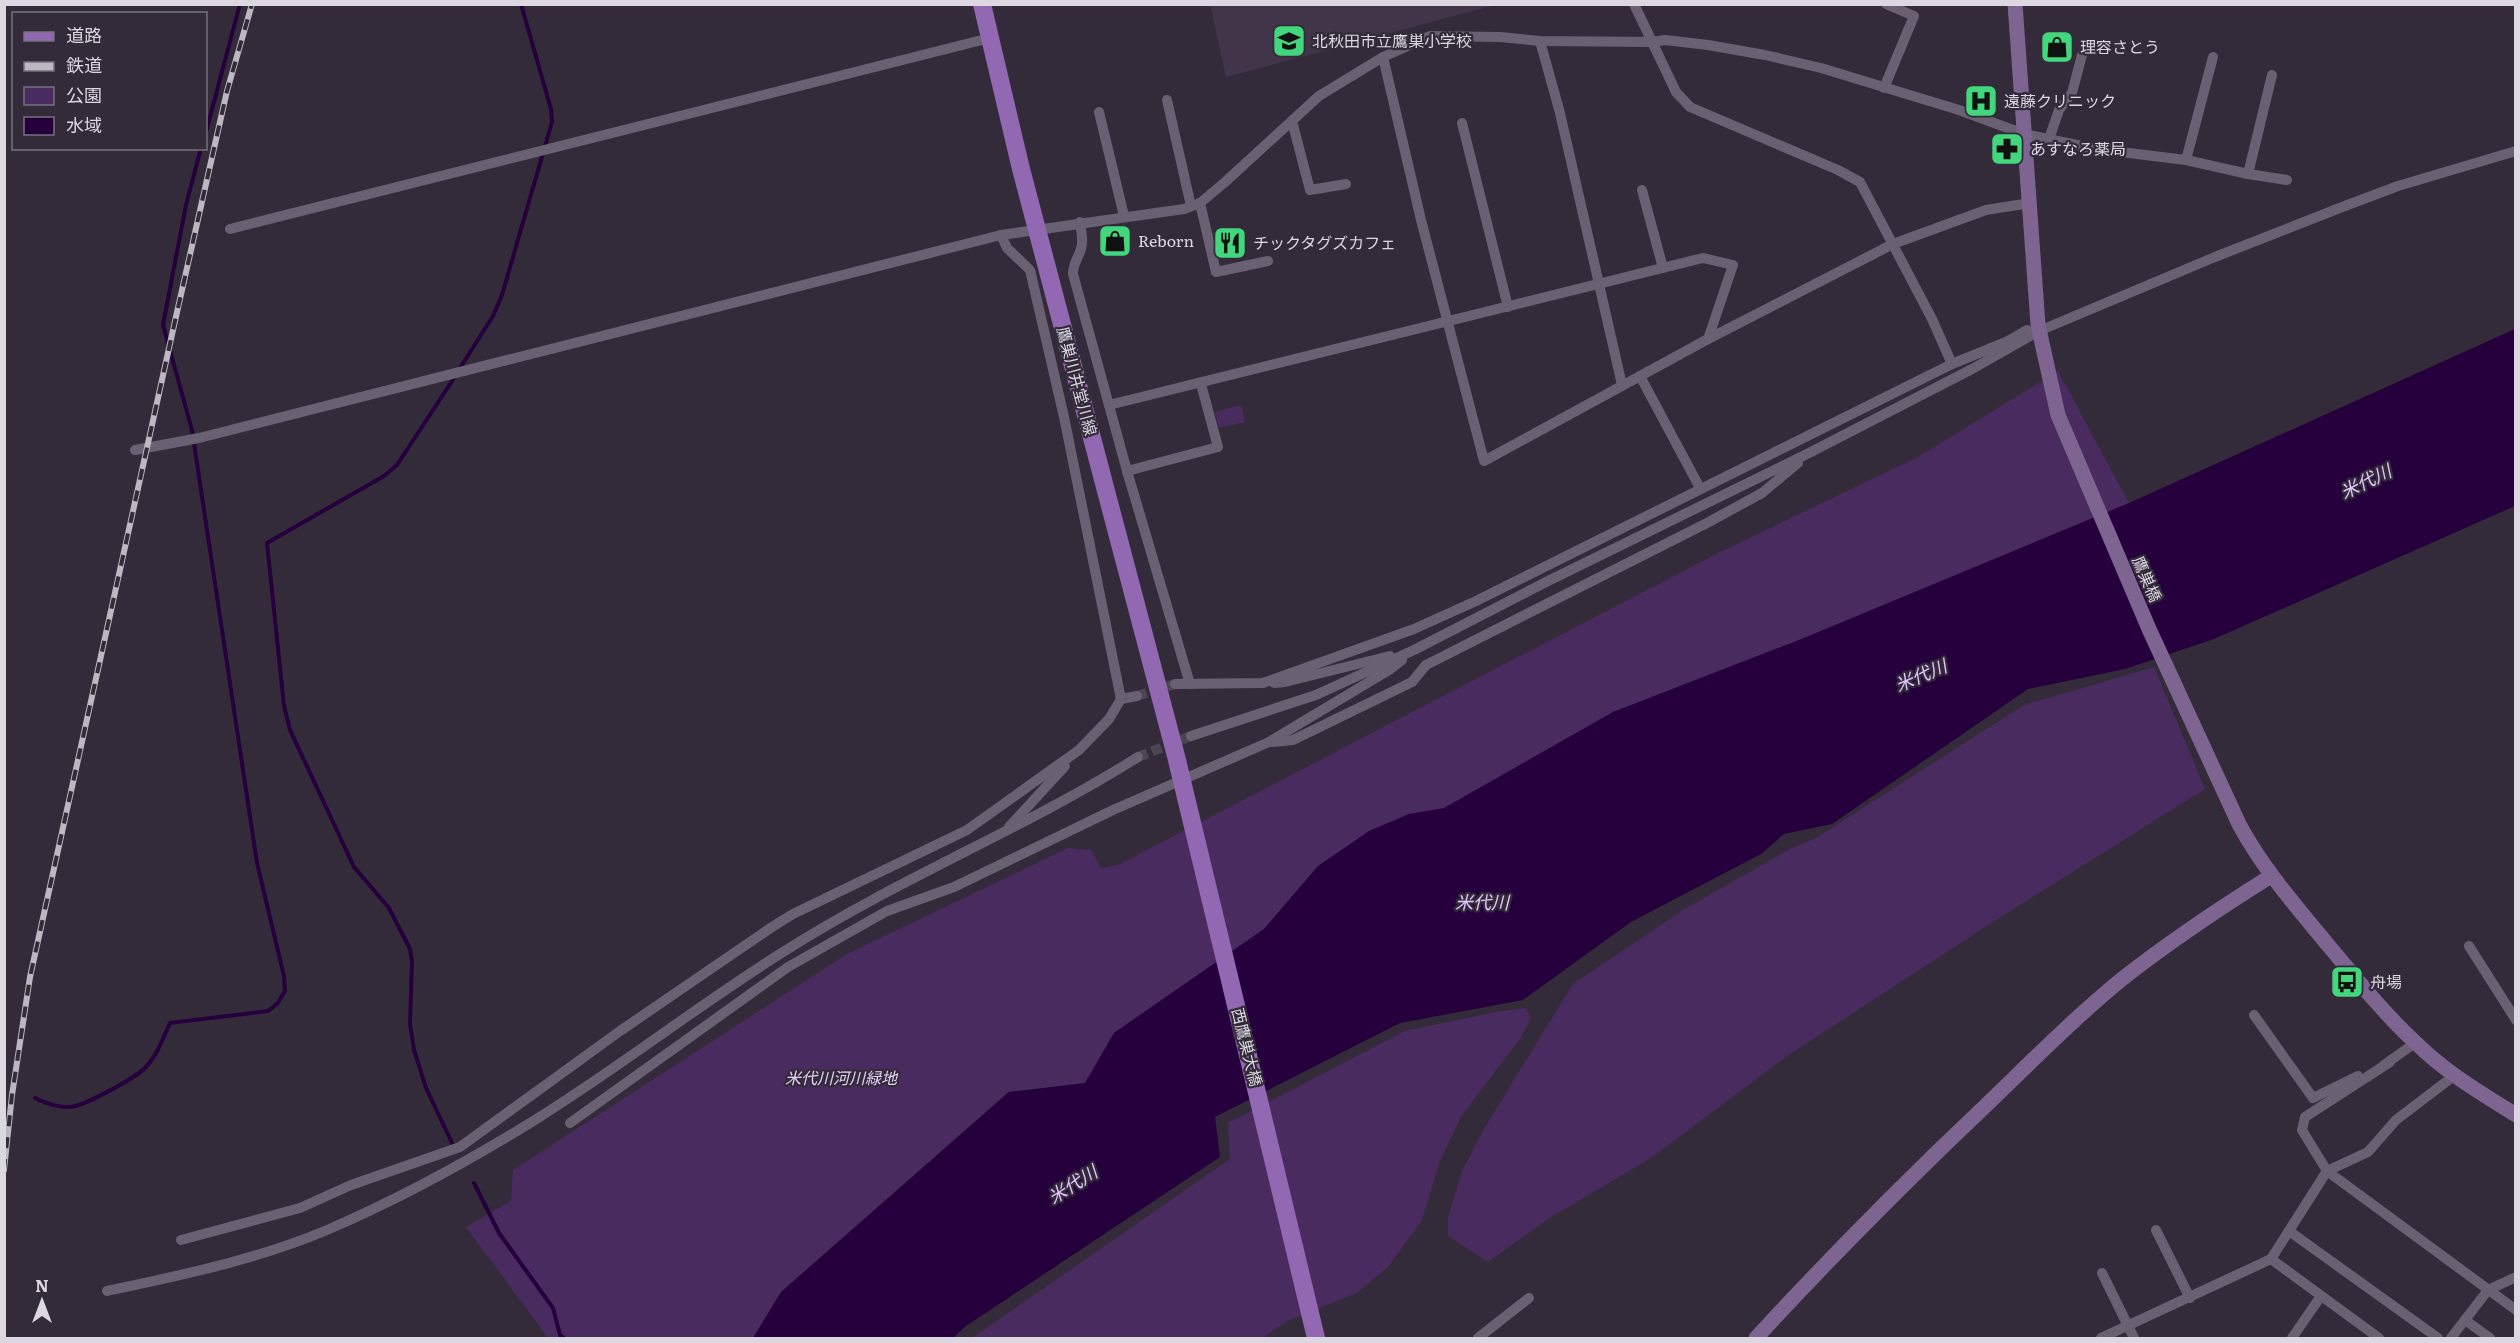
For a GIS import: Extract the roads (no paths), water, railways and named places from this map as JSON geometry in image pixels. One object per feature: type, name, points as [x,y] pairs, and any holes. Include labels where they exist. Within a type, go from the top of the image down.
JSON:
[{"type":"main road","name":"鷹巣川井堂川線","points":[[982,4],[1037,228],[1176,756]]},
{"type":"main road","name":"西鷹巣大橋","points":[[1176,756],[1316,1338]]},
{"type":"street","points":[[1634,4],[1676,92],[1690,108],[1838,170],[1860,182],[1932,319],[1952,364]]},
{"type":"street","points":[[1884,88],[1914,16],[1886,4]]},
{"type":"street","name":"鷹巣橋","points":[[2015,4],[2039,333],[2058,415],[2150,629],[2239,824],[2251,847],[2271,876],[2351,972],[2415,1043],[2455,1075],[2516,1115]]},
{"type":"street","points":[[135,450],[199,438],[1001,235],[1124,216],[1158,214],[1195,205],[1319,96],[1383,57],[1430,36],[1500,37],[1540,41],[1652,42],[1665,40],[1765,55],[1821,68],[1959,110],[2024,134],[2096,148],[2186,160],[2287,180]]},
{"type":"street","points":[[230,229],[990,38]]},
{"type":"street","points":[[1540,41],[1560,112],[1622,385]]},
{"type":"street","points":[[2049,139],[2059,110],[2072,93],[2082,55]]},
{"type":"street","points":[[1383,57],[1484,461],[1708,339],[1893,244],[1986,210],[2030,202]]},
{"type":"street","points":[[2186,160],[2213,57]]},
{"type":"street","points":[[2248,174],[2272,75]]},
{"type":"street","points":[[1167,100],[1195,205],[1216,272],[1268,261]]},
{"type":"street","points":[[1098,112],[1124,216]]},
{"type":"street","points":[[1292,121],[1310,190],[1346,184]]},
{"type":"street","points":[[1462,123],[1508,307]]},
{"type":"street","points":[[1191,736],[1316,695],[1414,650],[1546,582],[1809,453],[2039,333],[2215,256],[2337,209],[2398,186],[2516,151]]},
{"type":"street","points":[[1642,190],[1663,268]]},
{"type":"street","points":[[1080,222],[1083,239],[1081,250],[1073,263],[1073,274],[1127,471],[1190,684]]},
{"type":"street","points":[[1000,836],[1109,719],[1121,699],[1069,440],[1030,270],[1007,248],[1001,235]]},
{"type":"street","points":[[1109,405],[1703,258],[1733,265],[1708,339]]},
{"type":"street","points":[[1263,683],[1414,629],[1476,601],[1952,364],[2006,342],[2039,333]]},
{"type":"street","points":[[1640,376],[1700,488]]},
{"type":"street","points":[[1127,471],[1218,447],[1201,384]]},
{"type":"street","points":[[1269,742],[1293,740],[1412,682],[1426,665],[1656,551],[1762,493],[1809,453]]},
{"type":"street","points":[[1175,684],[1285,682],[1414,650]]},
{"type":"street","points":[[570,1123],[788,967],[887,911],[954,887],[1113,810],[1269,742],[1389,670],[1414,650]]},
{"type":"street","points":[[1121,699],[1137,696]]},
{"type":"street","points":[[181,1240],[300,1208],[351,1185],[460,1147],[620,1031],[754,939],[793,914],[967,830],[1079,750]]},
{"type":"street","points":[[106,1291],[204,1271],[270,1251],[378,1207],[531,1122],[772,958],[848,912],[1000,836],[1138,757]]},
{"type":"street","points":[[1756,1338],[1825,1262],[2089,1009],[2131,973],[2231,901],[2271,876]]},
{"type":"street","points":[[2469,946],[2516,1020]]},
{"type":"street","points":[[2254,1015],[2313,1098],[2390,1062]]},
{"type":"street","points":[[2415,1043],[2390,1062],[2305,1117],[2302,1130],[2327,1171],[2516,1310]]},
{"type":"street","points":[[2101,1338],[2271,1259],[2327,1171],[2368,1152],[2396,1120],[2455,1075]]},
{"type":"street","points":[[2156,1230],[2190,1298]]},
{"type":"street","points":[[2289,1231],[2438,1338]]},
{"type":"street","points":[[2271,1259],[2379,1338]]},
{"type":"street","points":[[2102,1274],[2134,1338]]},
{"type":"street","points":[[2451,1338],[2488,1290],[2516,1277]]},
{"type":"street","points":[[2292,1338],[2321,1296]]},
{"type":"street","points":[[1478,1338],[1529,1298],[1490,1338]]},
{"type":"street","points":[[2465,1320],[2490,1338]]},
{"type":"water","name":"米代川","points":[[2515,329],[2515,506],[2214,639],[2125,669],[2028,689],[1832,824],[1784,834],[1761,854],[1631,922],[1523,1000],[1400,1023],[1215,1117],[1220,1157],[966,1326],[953,1338],[753,1338],[781,1292],[1009,1092],[1085,1083],[1114,1033],[1264,929],[1318,866],[1369,831],[1409,814],[1444,808],[1613,712],[1799,640],[2129,503]]},
{"type":"waterway","points":[[207,128],[240,4]]},
{"type":"waterway","points":[[460,368],[493,316],[502,295],[552,122],[551,109],[521,4]]},
{"type":"waterway","points":[[35,1098],[65,1107],[90,1100],[122,1084],[145,1068],[156,1052],[170,1023],[268,1011],[278,1003],[285,991],[284,976],[257,863],[192,430],[163,325],[186,205],[200,150]]},
{"type":"waterway","points":[[453,1145],[426,1088],[414,1050],[410,1024],[412,961],[410,949],[389,908],[354,867],[290,730],[284,706],[267,543],[384,476],[397,465],[456,375]]},
{"type":"waterway","points":[[474,1183],[499,1233],[553,1308],[560,1335],[564,1338]]},
{"type":"tunnel","points":[[1137,696],[1175,684]]},
{"type":"tunnel","points":[[1138,757],[1191,736]]},
{"type":"railway","points":[[4,1170],[12,1095],[30,977],[227,91],[252,4]]},
{"type":"place","name":"北秋田市立鷹巣小学校","points":[[1289,41]]},
{"type":"place","name":"理容さとう","points":[[2057,47]]},
{"type":"place","name":"遠藤クリニック","points":[[1981,101]]},
{"type":"place","name":"あすなろ薬局","points":[[2007,149]]},
{"type":"place","name":"Reborn","points":[[1115,241]]},
{"type":"place","name":"チックタグズカフェ","points":[[1230,243]]},
{"type":"place","name":"舟場","points":[[2347,982]]},
{"type":"park label","name":"米代川河川緑地","points":[[841,1078]]}]
